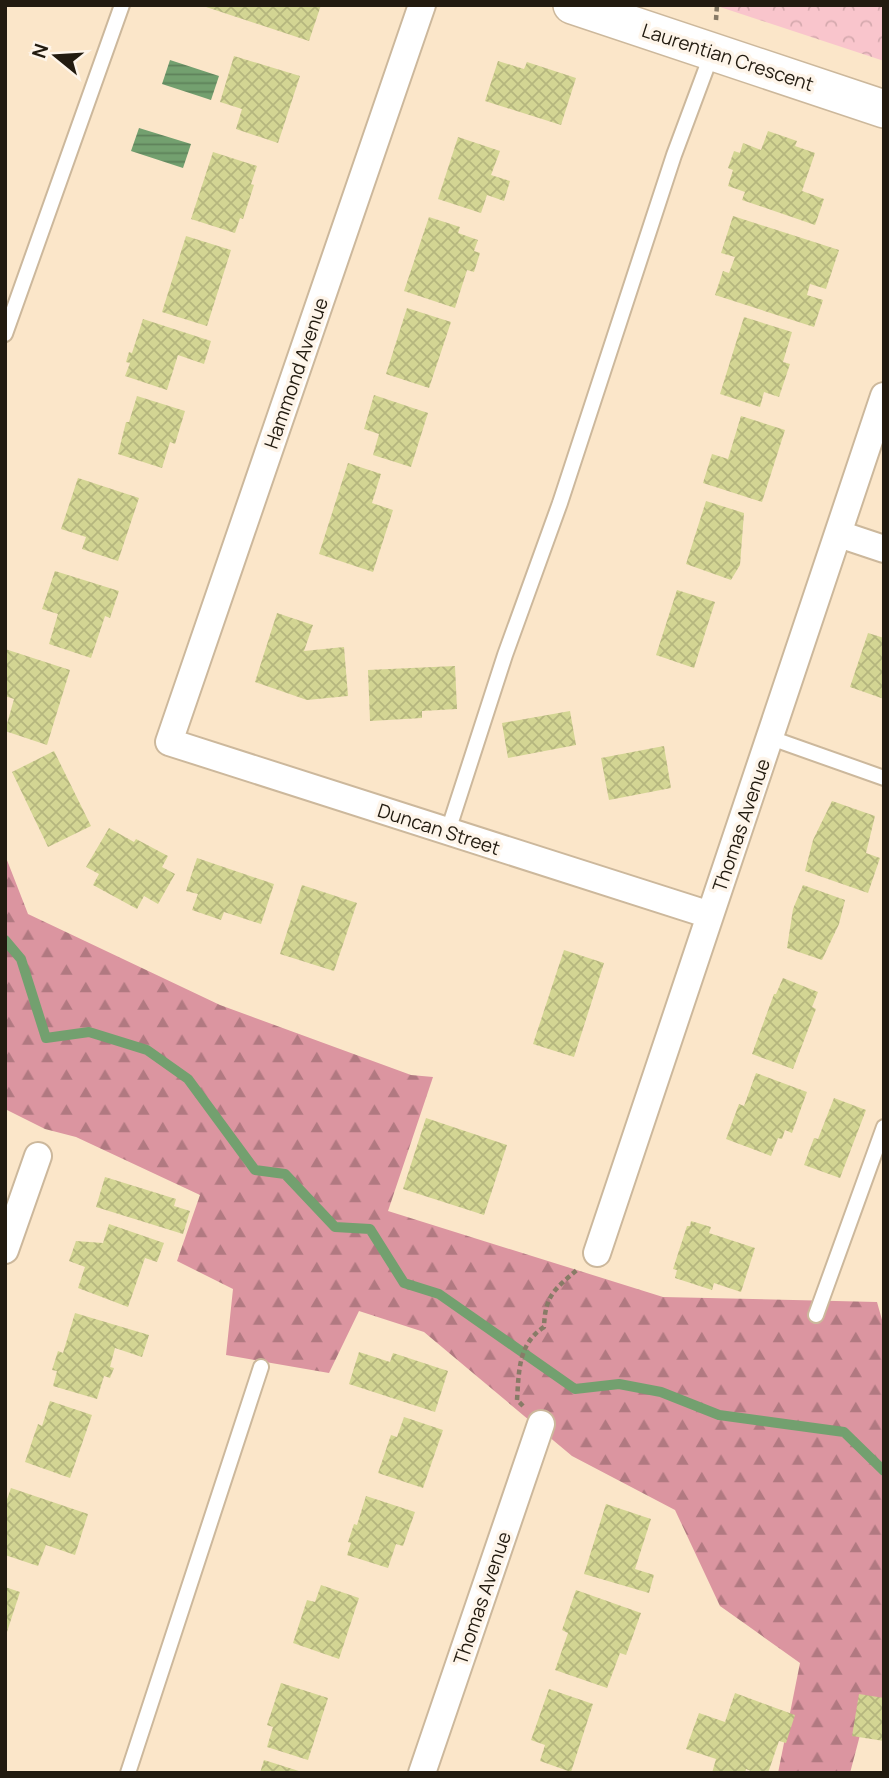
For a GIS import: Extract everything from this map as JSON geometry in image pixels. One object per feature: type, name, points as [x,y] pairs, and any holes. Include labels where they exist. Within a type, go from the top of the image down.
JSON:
[{"type":"street","name":"Hammond Avenue","points":[[169,742],[422,5]]},
{"type":"street","name":"Laurentian Crescent","points":[[572,5],[884,109]]},
{"type":"street","name":"Thomas Avenue","points":[[597,1253],[884,396]]},
{"type":"street","points":[[839,534],[884,549]]},
{"type":"street","name":"Duncan Street","points":[[169,742],[710,915]]},
{"type":"street","points":[[5,1250],[38,1156]]},
{"type":"street","name":"Thomas Avenue","points":[[422,1773],[541,1424]]},
{"type":"lane","points":[[5,334],[122,5]]},
{"type":"lane","points":[[448,831],[674,156],[713,52]]},
{"type":"lane","points":[[771,738],[884,778]]},
{"type":"lane","points":[[816,1315],[884,1127]]},
{"type":"lane","points":[[128,1773],[261,1367]]},
{"type":"path","points":[[541,1424],[517,1400],[520,1360],[527,1343],[544,1327],[545,1310],[552,1292],[597,1253]]},
{"type":"green space","points":[[714,5],[884,5],[884,61]]},
{"type":"green space","points":[[5,855],[28,914],[220,1005],[411,1075],[433,1077],[388,1211],[663,1297],[877,1302],[884,1327],[884,1728],[864,1720],[850,1773],[778,1773],[800,1663],[720,1606],[675,1510],[572,1456],[424,1332],[359,1311],[329,1373],[226,1355],[233,1289],[177,1261],[200,1195],[76,1137],[45,1129],[5,1109]]},
{"type":"shaded area","points":[[170,60],[219,76],[211,100],[162,84]]},
{"type":"shaded area","points":[[139,128],[191,144],[183,168],[131,151]]},
{"type":"building","points":[[200,5],[321,5],[309,41]]},
{"type":"building","points":[[234,56],[300,76],[278,143],[236,129],[242,109],[220,102]]},
{"type":"building","points":[[498,61],[524,69],[527,62],[576,78],[561,125],[485,101]]},
{"type":"building","points":[[768,131],[797,141],[795,146],[815,153],[802,191],[824,199],[815,225],[742,200],[745,192],[728,186],[733,170],[728,168],[734,151],[740,153],[743,143],[761,150]]},
{"type":"building","points":[[458,137],[500,151],[491,175],[510,181],[504,201],[487,195],[481,213],[438,199]]},
{"type":"building","points":[[213,152],[257,166],[243,219],[240,218],[235,233],[191,219]]},
{"type":"building","points":[[733,216],[839,250],[826,289],[810,284],[807,295],[823,300],[814,327],[715,295],[723,271],[729,273],[735,257],[721,253]]},
{"type":"building","points":[[429,217],[460,227],[458,233],[478,240],[474,251],[480,253],[474,272],[467,270],[455,308],[404,291]]},
{"type":"building","points":[[186,236],[231,250],[207,326],[162,312]]},
{"type":"building","points":[[407,308],[451,322],[429,388],[386,374]]},
{"type":"building","points":[[744,317],[792,332],[783,362],[790,364],[779,397],[764,392],[760,407],[720,394]]},
{"type":"building","points":[[143,319],[211,341],[204,364],[178,355],[167,390],[125,376],[130,363],[126,362],[129,352],[132,353]]},
{"type":"building","points":[[374,395],[428,413],[411,467],[373,455],[379,434],[364,429]]},
{"type":"building","points":[[137,396],[185,411],[175,444],[170,442],[162,468],[118,454],[126,422],[129,422]]},
{"type":"building","points":[[741,416],[785,430],[762,502],[703,483],[712,454],[728,459]]},
{"type":"building","points":[[348,463],[381,474],[372,503],[393,510],[373,572],[319,554]]},
{"type":"building","points":[[78,478],[139,498],[118,561],[82,549],[86,537],[61,529]]},
{"type":"building","points":[[706,501],[744,513],[740,565],[731,580],[686,564]]},
{"type":"building","points":[[55,571],[119,591],[110,618],[105,616],[91,658],[49,644],[58,614],[42,609]]},
{"type":"building","points":[[677,590],[715,602],[694,668],[656,655]]},
{"type":"building","points":[[277,613],[313,625],[304,651],[344,647],[348,696],[307,700],[255,682]]},
{"type":"building","points":[[868,633],[884,638],[884,699],[850,687]]},
{"type":"building","points":[[5,649],[70,670],[47,745],[5,731],[14,699],[5,696]]},
{"type":"building","points":[[455,666],[457,709],[422,711],[422,718],[370,721],[368,670]]},
{"type":"building","points":[[570,711],[576,745],[508,758],[502,723]]},
{"type":"building","points":[[664,746],[671,788],[609,800],[601,758]]},
{"type":"building","points":[[54,751],[91,826],[48,847],[12,772]]},
{"type":"building","points":[[832,801],[875,816],[866,853],[880,858],[868,893],[805,871],[813,840]]},
{"type":"building","points":[[109,828],[168,856],[162,867],[175,874],[158,904],[144,896],[137,909],[93,885],[99,874],[86,867]]},
{"type":"building","points":[[197,858],[274,884],[261,924],[224,912],[221,920],[192,910],[198,894],[186,891]]},
{"type":"building","points":[[302,885],[357,903],[334,971],[280,954]]},
{"type":"building","points":[[803,885],[845,900],[839,924],[822,960],[787,948],[793,909]]},
{"type":"building","points":[[564,950],[604,963],[574,1057],[533,1044]]},
{"type":"building","points":[[783,978],[818,992],[812,1007],[816,1009],[793,1069],[752,1054],[774,994]]},
{"type":"building","points":[[756,1073],[807,1092],[792,1133],[785,1130],[782,1139],[778,1138],[771,1156],[726,1139],[739,1104],[744,1106]]},
{"type":"building","points":[[834,1098],[866,1110],[840,1178],[804,1165],[814,1138],[818,1139]]},
{"type":"building","points":[[426,1118],[507,1145],[484,1215],[403,1189]]},
{"type":"building","points":[[105,1177],[176,1199],[174,1206],[190,1211],[183,1234],[96,1207]]},
{"type":"building","points":[[691,1221],[711,1227],[709,1233],[755,1248],[741,1292],[714,1283],[712,1290],[675,1278],[677,1270],[673,1269]]},
{"type":"building","points":[[109,1224],[164,1243],[157,1262],[145,1258],[128,1307],[78,1288],[85,1267],[69,1261],[76,1241],[103,1243]]},
{"type":"building","points":[[75,1313],[149,1335],[142,1357],[115,1348],[110,1367],[114,1368],[110,1378],[104,1376],[97,1399],[53,1386],[57,1371],[52,1370],[58,1351],[63,1353]]},
{"type":"building","points":[[359,1352],[390,1362],[393,1353],[448,1371],[435,1412],[349,1384]]},
{"type":"building","points":[[50,1401],[92,1415],[70,1478],[25,1462],[38,1424],[42,1426]]},
{"type":"building","points":[[404,1417],[443,1430],[423,1488],[378,1473],[391,1435],[397,1437]]},
{"type":"building","points":[[11,1488],[88,1514],[75,1555],[46,1545],[38,1566],[5,1555],[5,1505]]},
{"type":"building","points":[[366,1496],[415,1512],[403,1546],[396,1544],[388,1568],[347,1555],[351,1543],[348,1542],[354,1524],[357,1525]]},
{"type":"building","points":[[606,1504],[651,1519],[635,1569],[654,1575],[649,1593],[584,1574]]},
{"type":"building","points":[[321,1585],[359,1598],[339,1659],[293,1643],[307,1600],[315,1602]]},
{"type":"building","points":[[5,1587],[20,1592],[6,1635],[5,1635]]},
{"type":"building","points":[[576,1590],[641,1613],[626,1655],[620,1653],[607,1688],[555,1670],[568,1633],[562,1630]]},
{"type":"building","points":[[281,1683],[328,1698],[308,1760],[267,1747],[273,1727],[267,1725]]},
{"type":"building","points":[[549,1689],[593,1704],[571,1772],[540,1761],[545,1745],[531,1740]]},
{"type":"building","points":[[735,1693],[795,1715],[786,1743],[779,1741],[768,1773],[756,1773],[746,1769],[745,1773],[712,1773],[716,1759],[686,1749],[699,1713],[725,1722]]},
{"type":"building","points":[[859,1694],[884,1698],[884,1741],[852,1736]]},
{"type":"building","points":[[264,1760],[302,1772],[302,1773],[260,1773]]},
{"type":"waterway","points":[[5,940],[21,959],[46,1038],[89,1032],[147,1050],[188,1079],[255,1170],[285,1174],[335,1227],[370,1229],[404,1283],[439,1294],[575,1389],[619,1384],[661,1392],[719,1415],[844,1432],[884,1471]]}]
